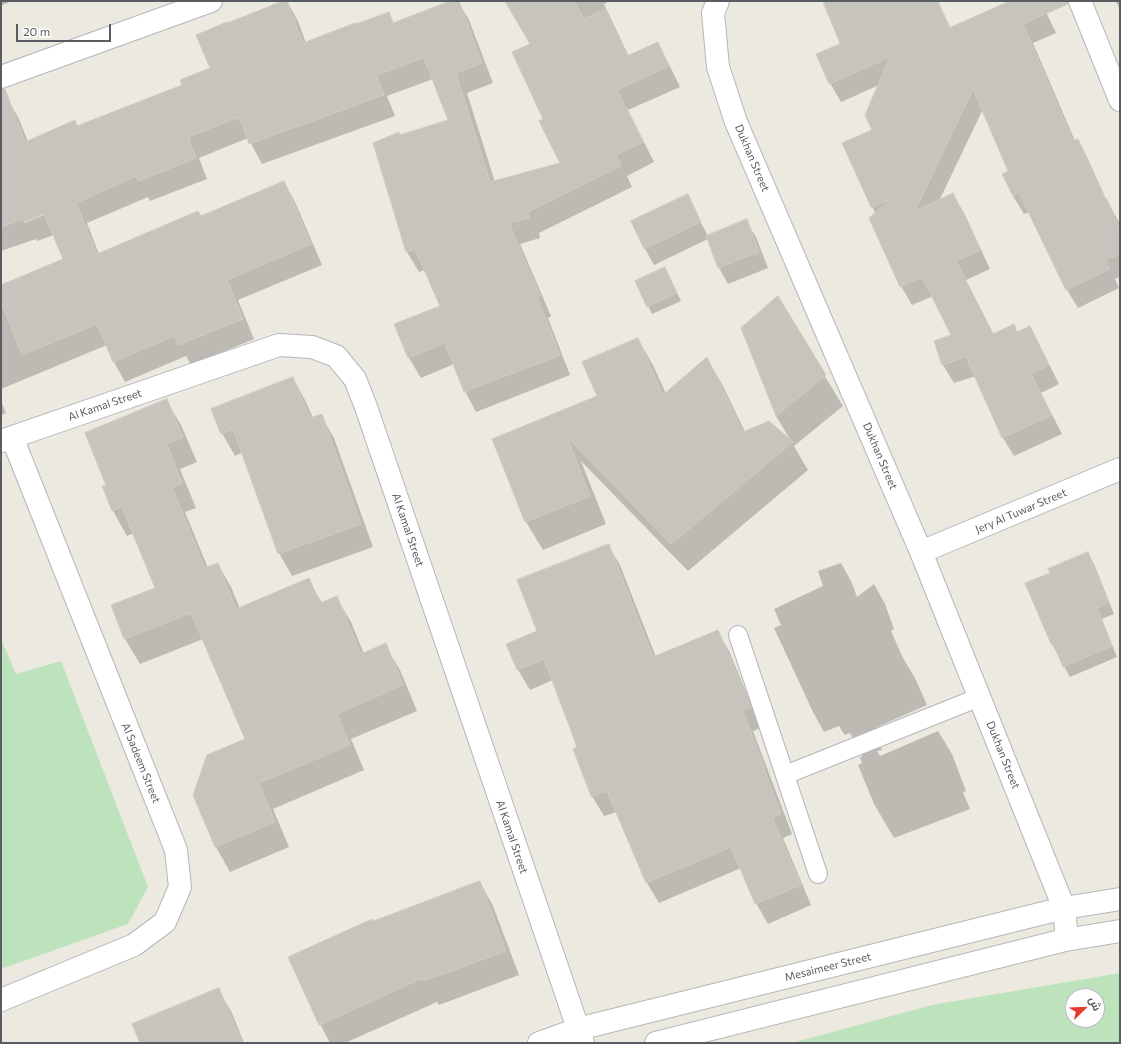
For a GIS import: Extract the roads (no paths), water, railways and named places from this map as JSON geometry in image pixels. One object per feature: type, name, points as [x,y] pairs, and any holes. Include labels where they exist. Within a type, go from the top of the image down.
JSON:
[{"type":"street","points":[[1,76],[211,1]]},
{"type":"street","name":"Dukhan Street","points":[[718,1],[713,13],[718,66],[736,122],[921,552],[980,697],[1064,908],[1066,929],[1065,940]]},
{"type":"street","points":[[1080,1],[1120,100]]},
{"type":"street","name":"Al Kamal Street","points":[[7,439],[279,345],[312,348],[336,356],[355,379],[366,407],[580,1036]]},
{"type":"street","name":"Al Sadeem Street","points":[[1,1000],[134,945],[165,922],[180,887],[176,850],[7,439]]},
{"type":"street","name":"Jery Al Tuwar Street","points":[[921,552],[1120,469]]},
{"type":"street","name":"Mesaimeer Street","points":[[539,1043],[580,1036],[1064,908],[1120,899]]},
{"type":"street","points":[[656,1043],[1065,940],[1120,931]]},
{"type":"lane","points":[[738,635],[818,874]]},
{"type":"lane","points":[[785,775],[980,697]]}]
